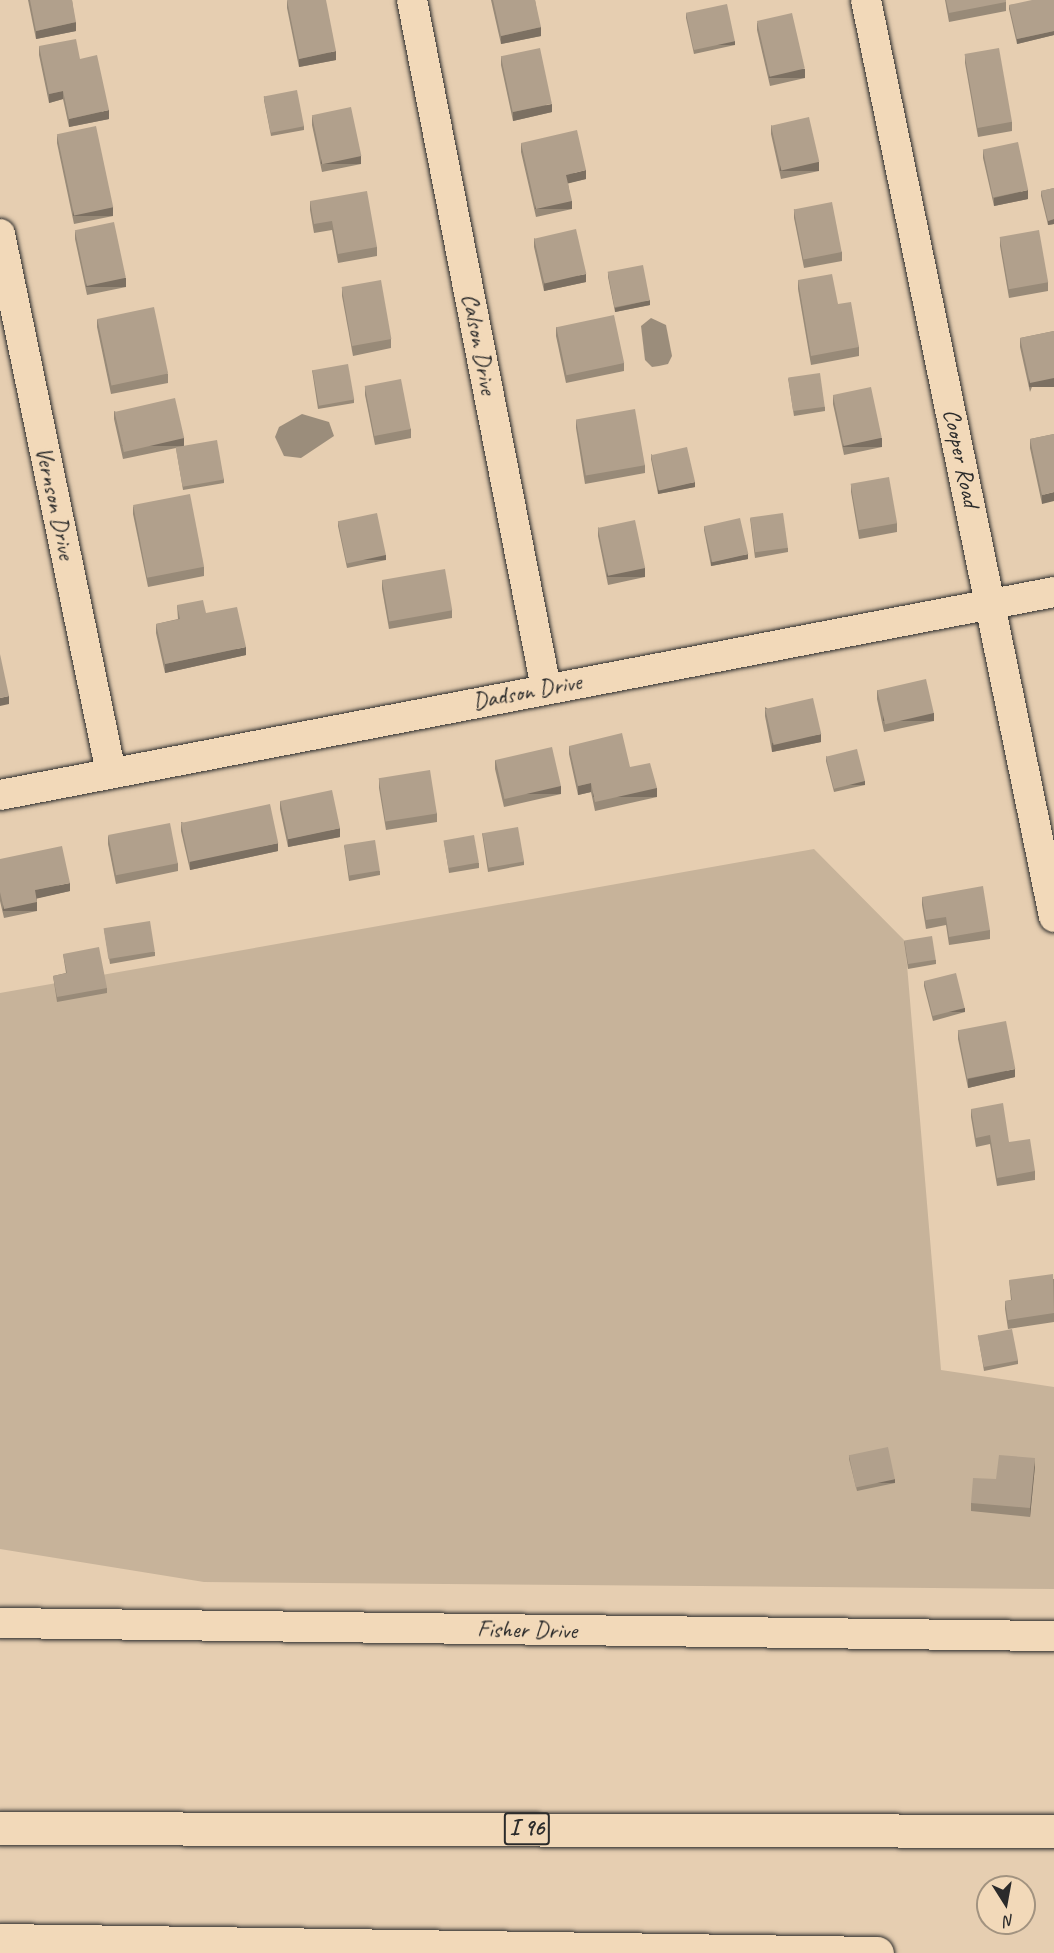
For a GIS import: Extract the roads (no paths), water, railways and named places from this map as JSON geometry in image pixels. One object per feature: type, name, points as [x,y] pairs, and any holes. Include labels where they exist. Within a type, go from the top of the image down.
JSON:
[{"type":"highway","name":"I 96","points":[[0,1827],[1054,1831]]},
{"type":"highway","points":[[0,1940],[878,1953]]},
{"type":"street","name":"Calson Drive","points":[[412,0],[546,688]]},
{"type":"street","name":"Cooper Road","points":[[866,0],[1054,917]]},
{"type":"street","name":"Vernson Drive","points":[[0,234],[111,773]]},
{"type":"street","name":"Dadson Drive","points":[[0,795],[546,688],[1054,592]]},
{"type":"street","name":"Fisher Drive","points":[[0,1623],[1054,1636]]}]
